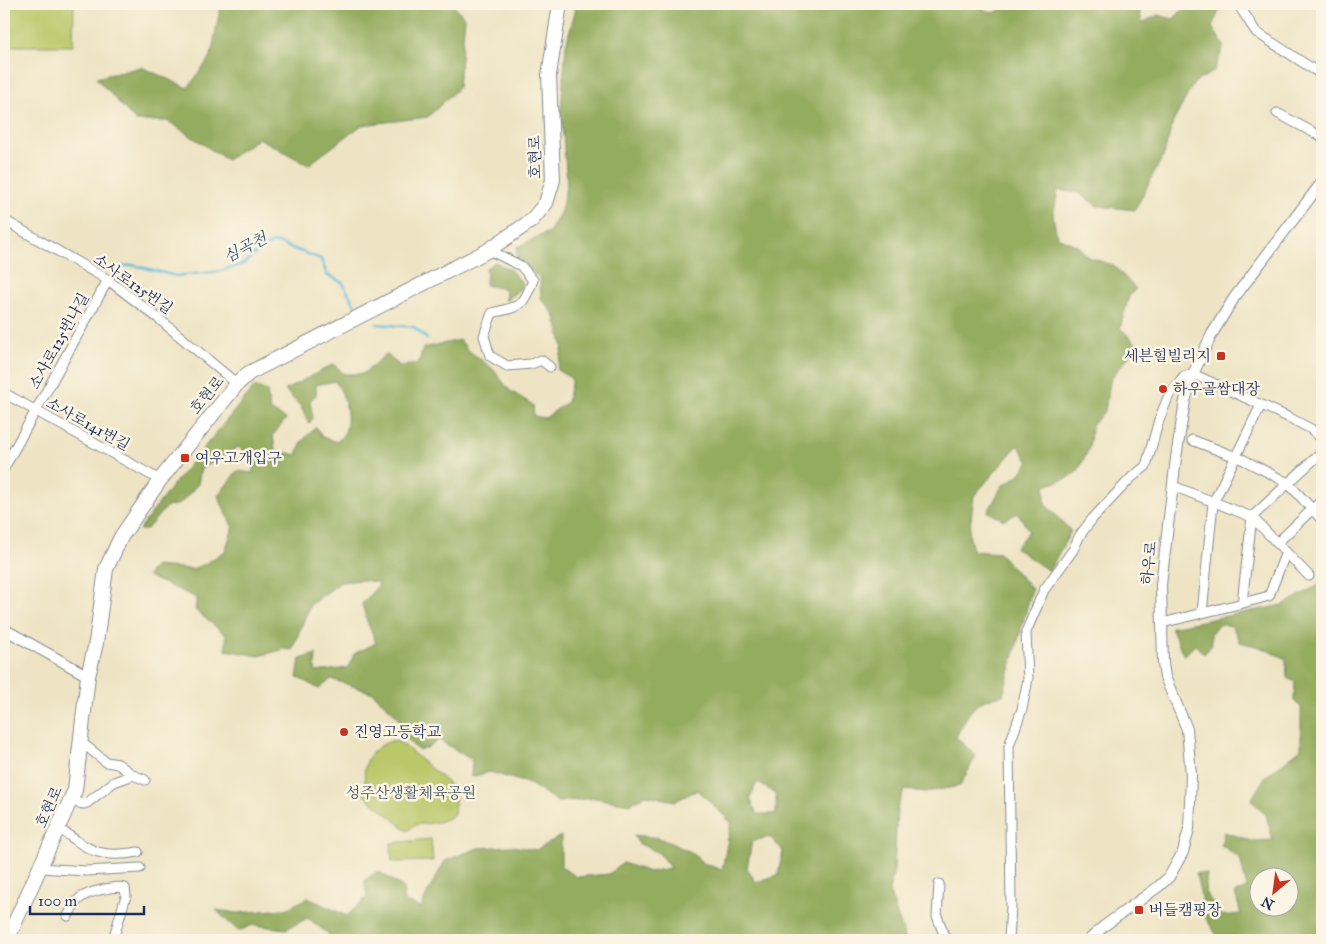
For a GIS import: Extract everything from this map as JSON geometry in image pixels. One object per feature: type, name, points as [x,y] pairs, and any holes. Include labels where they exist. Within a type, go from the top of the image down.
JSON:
[{"type":"main road","name":"호현로","points":[[7,940],[75,790],[88,676],[96,643],[106,570],[120,537],[160,480],[237,384],[249,373],[489,250],[531,221],[546,203],[554,180],[549,75],[560,4]]},
{"type":"street","points":[[1238,4],[1256,32],[1322,75]]},
{"type":"street","points":[[1278,113],[1322,137]]},
{"type":"street","name":"하우로","points":[[1089,940],[1104,926],[1158,887],[1169,876],[1184,852],[1189,830],[1191,776],[1187,729],[1165,677],[1161,585],[1185,401],[1193,374],[1212,334],[1234,298],[1322,182]]},
{"type":"street","name":"소사로125번길","points":[[4,220],[108,280],[158,318],[237,384]]},
{"type":"street","points":[[489,250],[521,266],[533,280],[527,298],[516,307],[492,313],[484,336],[490,356],[507,366],[531,364],[541,360],[550,367]]},
{"type":"street","name":"소사로125번나길","points":[[4,468],[108,280]]},
{"type":"street","points":[[1009,940],[1011,887],[1009,746],[1022,709],[1028,679],[1026,632],[1044,590],[1073,550],[1080,535],[1131,478],[1146,466],[1158,420],[1168,395],[1184,376],[1193,374],[1261,405],[1311,429],[1322,439]]},
{"type":"street","name":"소사로141번길","points":[[4,393],[160,480]]},
{"type":"street","points":[[1202,613],[1213,503],[1261,405]]},
{"type":"street","points":[[1192,440],[1236,457],[1288,483],[1322,520]]},
{"type":"street","points":[[1243,603],[1252,517],[1322,452]]},
{"type":"street","points":[[1173,486],[1252,517],[1309,576]]},
{"type":"street","points":[[1277,543],[1322,500]]},
{"type":"street","points":[[1162,623],[1269,596],[1286,552]]},
{"type":"street","points":[[4,629],[88,676]]},
{"type":"street","points":[[81,742],[106,762],[122,766],[133,775],[145,780]]},
{"type":"street","points":[[70,800],[84,804],[87,803],[114,782],[133,775]]},
{"type":"street","points":[[58,828],[97,853],[120,855],[138,852]]},
{"type":"street","points":[[40,868],[86,871],[140,868]]},
{"type":"street","points":[[939,884],[937,916],[946,940]]},
{"type":"street","points":[[68,916],[80,898],[108,889],[125,888],[126,896],[114,936]]},
{"type":"green space","points":[[4,4],[74,4],[73,46],[4,46]]},
{"type":"green space","points":[[221,4],[452,4],[465,18],[458,88],[428,117],[362,125],[308,165],[259,138],[227,160],[168,121],[136,121],[96,78],[141,67],[188,88],[211,56]]},
{"type":"green space","points":[[577,4],[967,4],[994,13],[1011,4],[1138,4],[1142,23],[1158,15],[1173,19],[1188,4],[1222,4],[1212,27],[1224,46],[1214,71],[1194,83],[1173,122],[1164,154],[1135,210],[1097,206],[1079,193],[1058,190],[1053,216],[1057,237],[1078,246],[1088,257],[1113,265],[1136,289],[1129,296],[1120,328],[1138,345],[1111,378],[1105,410],[1092,426],[1089,448],[1078,471],[1068,478],[1045,486],[1045,504],[1071,531],[1049,571],[1015,548],[1029,531],[1018,513],[1004,520],[988,512],[1002,486],[1018,476],[1029,462],[1018,445],[974,496],[969,534],[973,551],[999,553],[1032,589],[1003,695],[985,700],[973,708],[956,737],[976,756],[960,786],[926,792],[904,790],[897,809],[894,869],[889,891],[906,940],[333,940],[332,937],[308,918],[286,929],[253,925],[238,931],[216,910],[238,913],[286,909],[308,898],[347,916],[367,897],[365,880],[378,871],[404,888],[403,901],[421,908],[445,861],[478,848],[512,846],[536,850],[561,836],[561,867],[577,877],[609,874],[623,863],[649,872],[670,868],[659,853],[638,843],[634,835],[659,838],[691,852],[703,863],[722,870],[731,823],[698,790],[675,801],[646,795],[630,804],[595,798],[558,802],[530,784],[490,772],[471,777],[472,760],[439,740],[427,748],[418,750],[396,730],[401,723],[394,713],[373,693],[331,679],[319,689],[297,677],[300,659],[316,654],[315,672],[348,668],[354,654],[376,643],[362,604],[380,583],[363,580],[341,582],[310,605],[292,650],[285,649],[259,656],[226,650],[226,635],[195,610],[197,598],[147,576],[155,566],[192,569],[205,564],[225,551],[233,528],[218,496],[237,471],[253,473],[253,455],[238,447],[201,469],[198,484],[180,504],[166,507],[146,530],[139,530],[172,486],[255,386],[267,391],[270,410],[286,419],[273,435],[275,450],[297,455],[302,441],[316,427],[322,437],[337,442],[344,434],[347,423],[345,404],[341,391],[335,381],[316,385],[316,395],[310,401],[313,418],[309,424],[301,407],[285,390],[334,364],[344,374],[363,374],[386,354],[400,366],[419,363],[423,348],[460,340],[468,350],[493,369],[509,390],[533,405],[534,416],[545,418],[567,402],[572,379],[557,370],[563,347],[554,314],[541,298],[540,278],[517,259],[517,247],[550,231],[561,211],[567,182],[561,110],[566,45]],"holes":[[[757,782],[776,794],[776,814],[757,814],[750,798]],[[770,837],[783,851],[778,875],[756,882],[747,868],[752,841]]]},
{"type":"green space","points":[[495,262],[510,269],[524,285],[506,301],[505,289],[485,285],[487,274],[485,269]]},
{"type":"green space","points":[[1322,583],[1322,940],[1220,940],[1201,911],[1201,897],[1196,873],[1207,874],[1205,892],[1222,916],[1241,914],[1235,893],[1247,888],[1240,858],[1221,845],[1224,832],[1252,841],[1273,840],[1266,815],[1251,800],[1266,776],[1301,749],[1301,707],[1294,700],[1295,682],[1287,678],[1286,659],[1260,647],[1240,642],[1232,626],[1219,624],[1211,634],[1212,645],[1204,654],[1195,645],[1184,656],[1171,627],[1283,605]]},
{"type":"green space","name":"성주산생활체육공원","points":[[391,741],[400,742],[456,790],[454,814],[440,821],[414,825],[408,831],[359,791],[365,783],[364,775],[369,757],[378,748]]},
{"type":"green space","points":[[431,839],[433,861],[392,862],[391,843]]},
{"type":"waterway","name":"심곡천","points":[[118,267],[133,265],[176,276],[221,271],[243,264],[261,249],[275,242],[321,259],[327,275],[342,282],[355,305]]},
{"type":"waterway","name":"심곡천","points":[[377,324],[414,327],[427,339]]},
{"type":"place","name":"세븐힐빌리지","points":[[1221,356]]},
{"type":"place","name":"하우골쌈대장","points":[[1163,389]]},
{"type":"place","name":"여우고개입구","points":[[185,458]]},
{"type":"place","name":"진영고등학교","points":[[344,732]]},
{"type":"place","name":"버들캠핑장","points":[[1139,910]]}]
